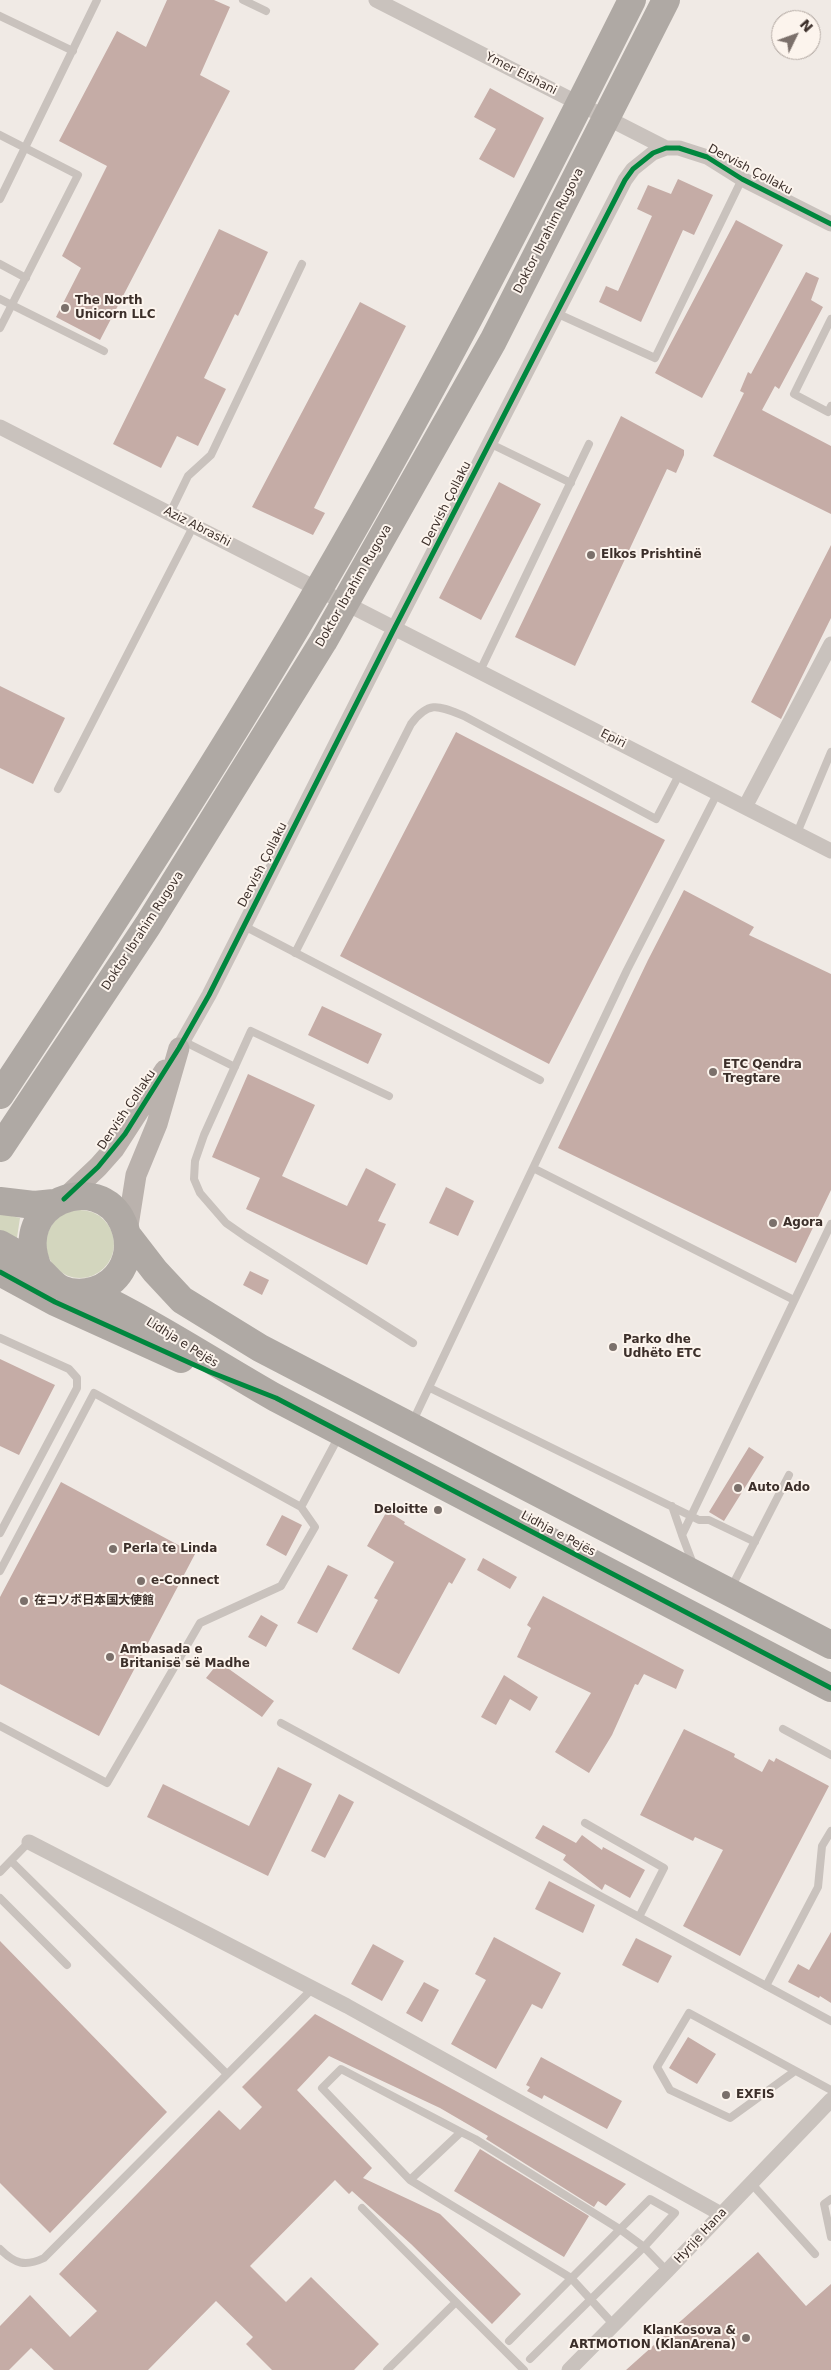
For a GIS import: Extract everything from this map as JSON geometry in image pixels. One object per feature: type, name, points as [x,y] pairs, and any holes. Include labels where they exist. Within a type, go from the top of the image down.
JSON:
[{"type":"highway","points":[[0,1095],[124,908],[296,627],[466,326],[632,0]]},
{"type":"highway","name":"Doktor Ibrahim Rugova","points":[[0,1148],[148,925],[323,642],[493,341],[666,0]]},
{"type":"highway","points":[[0,1201],[34,1205],[80,1196],[96,1198],[110,1206],[120,1217],[127,1234],[168,1286],[200,1312],[260,1348],[829,1643]]},
{"type":"highway","points":[[39,1270],[34,1258],[33,1234],[37,1222],[59,1201]]},
{"type":"highway","points":[[90,1292],[102,1288],[120,1272],[126,1261],[127,1234]]},
{"type":"highway","name":"Lidhja e Pejës","points":[[0,1244],[39,1270],[49,1281],[61,1288],[75,1292],[90,1292],[161,1328],[220,1366],[276,1398],[831,1688]]},
{"type":"highway","points":[[0,1272],[62,1306],[210,1372],[276,1398]]},
{"type":"street","name":"Ymer Elshani","points":[[376,0],[666,148]]},
{"type":"street","name":"Dervish Çollaku","points":[[181,1045],[244,926],[489,442],[625,180],[643,160],[666,148],[693,151],[831,224]]},
{"type":"street","name":"Aziz Abrashi","points":[[0,427],[395,627]]},
{"type":"street","name":"Epiri","points":[[395,627],[831,851]]},
{"type":"street","points":[[745,807],[831,644]]},
{"type":"street","name":"Dervish Collaku","points":[[59,1201],[98,1167],[114,1149],[181,1045]]},
{"type":"street","name":"Dervish Collaku","points":[[127,1234],[136,1176],[157,1124],[181,1045]]},
{"type":"street","points":[[28,1842],[313,1988],[721,2214]]},
{"type":"street","name":"Hyrije Hana","points":[[569,2370],[667,2272],[831,2100]]},
{"type":"lane","points":[[0,200],[98,0]]},
{"type":"lane","points":[[243,0],[266,11]]},
{"type":"lane","points":[[0,16],[73,51]]},
{"type":"lane","points":[[0,135],[78,175],[0,328]]},
{"type":"lane","points":[[556,313],[655,358],[742,178]]},
{"type":"lane","points":[[0,264],[26,278]]},
{"type":"lane","points":[[170,513],[188,476],[211,455],[302,264]]},
{"type":"lane","points":[[0,299],[104,351]]},
{"type":"lane","points":[[831,319],[794,394],[828,412],[831,406]]},
{"type":"lane","points":[[489,442],[571,483]]},
{"type":"lane","points":[[480,671],[589,444]]},
{"type":"lane","points":[[58,789],[194,525]]},
{"type":"lane","points":[[295,953],[411,724],[426,708],[436,706],[464,716],[656,819],[680,773]]},
{"type":"lane","points":[[796,833],[831,752]]},
{"type":"lane","points":[[411,1426],[627,970],[718,792]]},
{"type":"lane","points":[[244,926],[540,1080]]},
{"type":"lane","points":[[389,1096],[251,1031],[204,1135],[195,1162],[194,1179],[200,1193],[226,1222],[246,1237],[413,1343]]},
{"type":"lane","points":[[181,1045],[235,1066]]},
{"type":"lane","points":[[533,1168],[794,1300]]},
{"type":"lane","points":[[682,1535],[831,1224]]},
{"type":"lane","points":[[0,1338],[69,1369],[76,1378],[77,1388],[0,1533]]},
{"type":"lane","points":[[430,1388],[699,1520],[709,1520],[755,1542]]},
{"type":"lane","points":[[0,1572],[94,1393],[301,1507],[315,1526],[281,1586],[200,1623],[107,1783],[0,1726]]},
{"type":"lane","points":[[301,1507],[341,1432]]},
{"type":"lane","points":[[729,1592],[789,1475]]},
{"type":"lane","points":[[672,1506],[698,1576]]},
{"type":"lane","points":[[281,1723],[831,2021]]},
{"type":"lane","points":[[783,1730],[831,1755]]},
{"type":"lane","points":[[584,1823],[664,1868],[639,1917]]},
{"type":"lane","points":[[766,1986],[818,1887],[822,1846],[831,1831]]},
{"type":"lane","points":[[0,1872],[28,1842]]},
{"type":"lane","points":[[11,1861],[227,2074]]},
{"type":"lane","points":[[0,1898],[67,1965]]},
{"type":"lane","points":[[0,2250],[17,2263],[26,2264],[44,2258],[313,1988]]},
{"type":"lane","points":[[794,2071],[730,2118],[670,2090],[657,2067],[690,2013],[831,2090]]},
{"type":"lane","points":[[614,2325],[571,2278],[410,2180],[322,2088],[341,2069],[461,2132],[621,2230],[644,2247],[667,2272]]},
{"type":"lane","points":[[410,2180],[461,2132]]},
{"type":"lane","points":[[751,2183],[814,2254]]},
{"type":"lane","points":[[509,2340],[650,2199],[675,2213],[644,2247],[530,2359]]},
{"type":"lane","points":[[831,2199],[824,2204],[831,2237]]},
{"type":"lane","points":[[362,2208],[524,2370]]},
{"type":"lane","points":[[387,2370],[456,2302]]},
{"type":"green space","points":[[80,1210],[93,1213],[104,1220],[111,1231],[114,1244],[111,1257],[104,1268],[93,1275],[80,1278],[67,1275],[56,1268],[49,1257],[46,1244],[49,1231],[56,1220],[67,1213]]},
{"type":"green space","points":[[0,1213],[20,1218],[16,1244],[0,1236]]},
{"type":"building","points":[[167,0],[214,0],[230,7],[200,75],[230,91],[100,340],[56,317],[81,268],[62,256],[107,166],[59,141],[117,31],[146,47]]},
{"type":"building","points":[[490,88],[544,118],[514,178],[479,159],[496,129],[474,117]]},
{"type":"building","points":[[678,179],[713,195],[694,235],[683,230],[641,322],[599,302],[606,286],[618,291],[652,216],[637,209],[648,185],[671,194]]},
{"type":"building","points":[[736,220],[783,245],[702,398],[655,373]]},
{"type":"building","points":[[219,229],[268,252],[238,316],[235,314],[204,378],[226,389],[198,446],[177,436],[161,468],[113,444]]},
{"type":"building","points":[[806,272],[819,278],[811,300],[823,307],[779,389],[775,386],[762,410],[831,446],[831,514],[713,456],[744,393],[740,391],[748,372],[751,374]]},
{"type":"building","points":[[360,302],[406,326],[314,508],[325,513],[313,535],[252,507]]},
{"type":"building","name":"Elkos Prishtinë","points":[[621,416],[684,450],[684,455],[676,473],[667,469],[575,666],[515,637]]},
{"type":"building","points":[[499,482],[541,504],[481,620],[439,598]]},
{"type":"building","points":[[831,545],[831,618],[781,719],[751,702]]},
{"type":"building","points":[[0,686],[65,718],[33,784],[0,768]]},
{"type":"building","points":[[456,732],[665,840],[549,1064],[340,956]]},
{"type":"building","name":"ETC Qendra Tregtare","points":[[684,890],[754,927],[749,935],[831,974],[831,1190],[796,1263],[558,1148],[648,960]]},
{"type":"building","points":[[322,1006],[382,1034],[368,1064],[308,1035]]},
{"type":"building","points":[[248,1074],[315,1105],[282,1176],[347,1206],[366,1168],[396,1184],[378,1221],[386,1224],[367,1265],[246,1209],[260,1178],[212,1157]]},
{"type":"building","points":[[446,1187],[474,1201],[458,1236],[429,1223]]},
{"type":"building","points":[[250,1271],[269,1280],[262,1295],[243,1285]]},
{"type":"building","points":[[0,1359],[55,1385],[19,1455],[0,1446]]},
{"type":"building","points":[[749,1447],[764,1457],[724,1521],[709,1512]]},
{"type":"building","points":[[61,1482],[195,1554],[99,1736],[0,1684],[0,1597]]},
{"type":"building","points":[[387,1511],[405,1522],[404,1524],[466,1559],[452,1584],[449,1582],[399,1674],[352,1649],[378,1600],[374,1598],[394,1562],[367,1546]]},
{"type":"building","points":[[282,1515],[302,1525],[286,1556],[266,1545]]},
{"type":"building","points":[[483,1558],[517,1577],[510,1589],[477,1570]]},
{"type":"building","points":[[328,1565],[348,1575],[317,1633],[297,1623]]},
{"type":"building","points":[[543,1596],[684,1670],[676,1689],[644,1674],[638,1685],[635,1684],[612,1735],[589,1773],[555,1752],[591,1693],[517,1657],[531,1628],[527,1625]]},
{"type":"building","points":[[261,1615],[278,1625],[266,1647],[248,1637]]},
{"type":"building","points":[[219,1662],[274,1701],[262,1717],[206,1678]]},
{"type":"building","points":[[504,1675],[538,1697],[530,1711],[510,1699],[496,1725],[481,1717]]},
{"type":"building","points":[[684,1729],[735,1754],[734,1757],[762,1772],[769,1759],[774,1762],[776,1758],[829,1786],[740,1956],[683,1926],[723,1850],[695,1837],[693,1841],[640,1815]]},
{"type":"building","points":[[278,1767],[312,1784],[268,1876],[147,1817],[163,1784],[249,1826]]},
{"type":"building","points":[[339,1794],[354,1802],[325,1858],[311,1851]]},
{"type":"building","points":[[543,1825],[576,1843],[582,1835],[602,1850],[603,1847],[645,1870],[630,1898],[605,1884],[602,1890],[563,1860],[566,1855],[535,1838]]},
{"type":"building","points":[[549,1881],[595,1905],[583,1933],[535,1909]]},
{"type":"building","points":[[831,1932],[831,2003],[788,1982],[798,1964],[809,1970]]},
{"type":"building","points":[[494,1937],[561,1973],[542,2009],[532,2004],[496,2069],[451,2044],[486,1980],[475,1974]]},
{"type":"building","points":[[636,1938],[672,1956],[658,1983],[622,1965]]},
{"type":"building","points":[[0,1941],[167,2112],[50,2233],[0,2183]]},
{"type":"building","points":[[373,1944],[404,1961],[382,2001],[351,1984]]},
{"type":"building","points":[[424,1982],[439,1990],[422,2022],[406,2013]]},
{"type":"building","points":[[315,2014],[626,2184],[606,2206],[598,2201],[594,2207],[486,2139],[488,2136],[440,2108],[329,2056],[297,2090],[372,2168],[363,2178],[440,2214],[521,2294],[492,2324],[411,2244],[352,2191],[349,2194],[335,2180],[250,2266],[286,2302],[311,2277],[379,2344],[354,2370],[272,2370],[246,2344],[253,2337],[216,2301],[148,2370],[54,2370],[31,2348],[9,2370],[0,2370],[0,2326],[30,2295],[70,2337],[97,2311],[59,2274],[219,2110],[240,2130],[262,2107],[242,2087]]},
{"type":"building","points":[[688,2037],[716,2054],[697,2084],[669,2068]]},
{"type":"building","points":[[541,2057],[622,2101],[607,2129],[544,2095],[542,2099],[527,2091],[530,2087],[526,2085]]},
{"type":"building","points":[[480,2149],[589,2216],[564,2257],[454,2191]]},
{"type":"building","name":"KlanKosova & ARTMOTION (KlanArena)","points":[[758,2252],[806,2306],[831,2284],[831,2370],[626,2370]]},
{"type":"cycle path","points":[[64,1199],[98,1167],[125,1134],[179,1048],[209,995],[395,627],[625,180],[633,169],[653,153],[666,148],[679,148],[707,157],[742,179],[831,224]]},
{"type":"cycle path","points":[[0,1272],[55,1302],[210,1372],[276,1398],[831,1688]]},
{"type":"place","name":"The North Unicorn LLC","points":[[65,308]]},
{"type":"place","name":"Elkos Prishtinë","points":[[591,555]]},
{"type":"place","name":"ETC Qendra Tregtare","points":[[713,1072]]},
{"type":"place","name":"Agora","points":[[773,1223]]},
{"type":"place","name":"Parko dhe Udhëto ETC","points":[[613,1347]]},
{"type":"place","name":"Auto Ado","points":[[738,1488]]},
{"type":"place","name":"Deloitte","points":[[438,1510]]},
{"type":"place","name":"Perla te Linda","points":[[113,1549]]},
{"type":"place","name":"e-Connect","points":[[141,1581]]},
{"type":"place","name":"在コソボ日本国大使館","points":[[24,1601]]},
{"type":"place","name":"Ambasada e Britanisë së Madhe","points":[[110,1657]]},
{"type":"place","name":"EXFIS","points":[[726,2095]]},
{"type":"place","name":"KlanKosova & ARTMOTION (KlanArena)","points":[[746,2338]]}]
